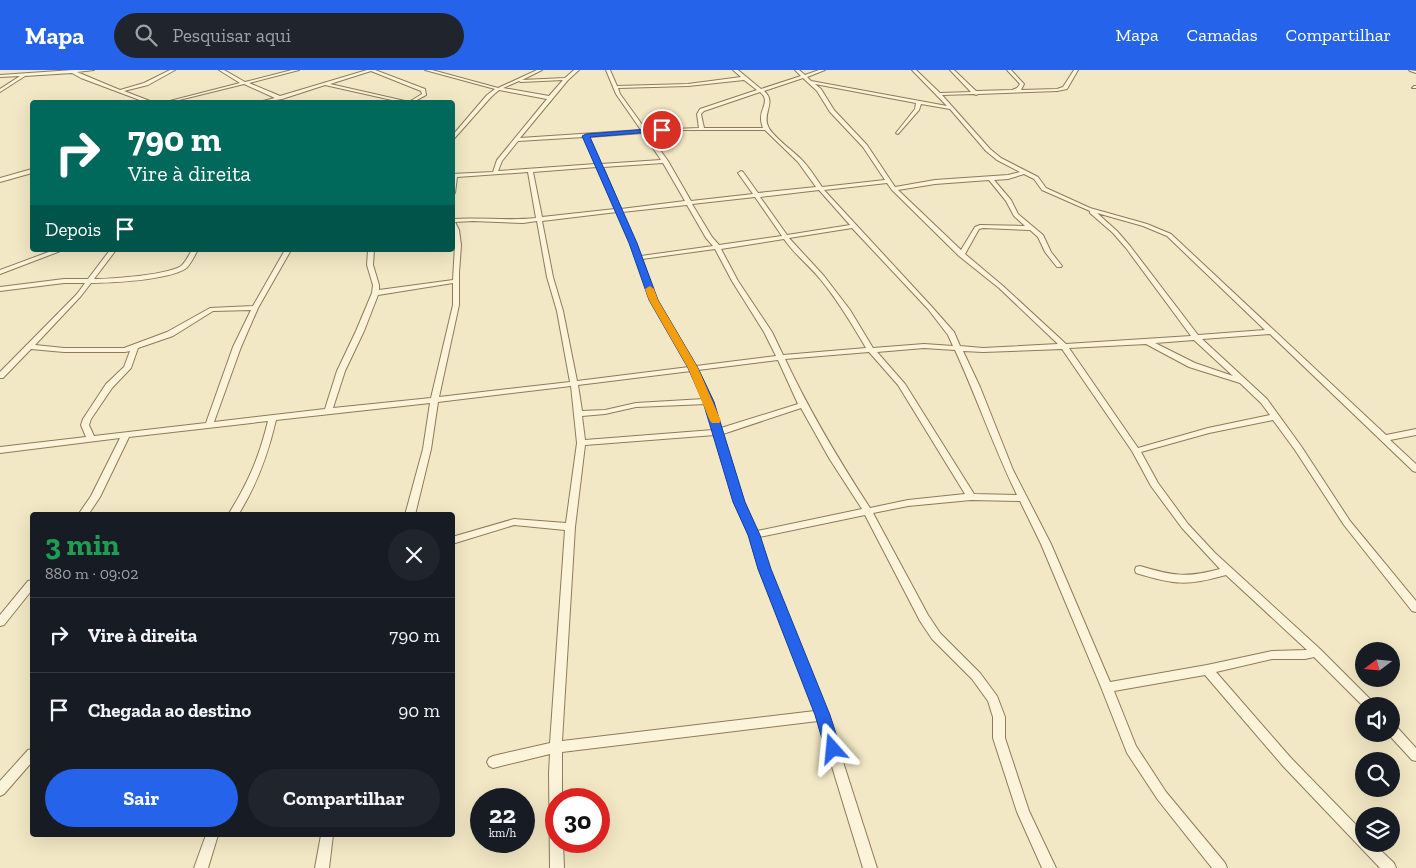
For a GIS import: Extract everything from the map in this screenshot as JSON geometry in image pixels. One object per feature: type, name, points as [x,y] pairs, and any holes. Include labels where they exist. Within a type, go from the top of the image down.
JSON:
[{"type":"street","points":[[0,91],[31,70]]},
{"type":"street","points":[[0,76],[92,70]]},
{"type":"street","points":[[119,91],[146,84],[174,70]]},
{"type":"street","points":[[221,70],[244,83],[280,98]]},
{"type":"street","points":[[176,100],[297,70]]},
{"type":"street","points":[[272,100],[371,70],[424,90],[424,94],[415,100]]},
{"type":"street","points":[[427,70],[498,89],[551,98]]},
{"type":"street","points":[[455,136],[489,96],[498,89],[540,70]]},
{"type":"street","points":[[495,173],[499,161],[566,79],[577,70]]},
{"type":"street","points":[[608,70],[615,87],[665,161],[717,247],[735,281],[768,332],[803,405],[833,458],[868,512],[924,618],[936,636],[976,676],[993,699],[998,717],[999,738],[1023,812],[1049,868]]},
{"type":"street","points":[[735,70],[763,90],[768,100],[763,119],[766,129],[800,161],[819,188],[930,308],[951,334],[1022,498],[1046,544],[1107,687],[1131,749],[1145,772],[1220,868]]},
{"type":"street","points":[[798,70],[819,90],[835,115],[865,146],[894,189],[981,273],[1001,287],[1064,346],[1136,451],[1154,484],[1185,526],[1212,556],[1316,652],[1361,697]]},
{"type":"street","points":[[702,128],[699,114],[702,110],[823,70]]},
{"type":"street","points":[[914,70],[939,94],[999,160],[1036,178],[1044,189],[1088,209],[1145,225],[1169,236],[1386,438],[1416,469]]},
{"type":"street","points":[[952,70],[976,94]]},
{"type":"street","points":[[1009,70],[1022,84],[1018,89],[1010,93]]},
{"type":"street","points":[[939,94],[1041,92],[1066,88],[1076,70]]},
{"type":"street","points":[[1411,70],[1416,72]]},
{"type":"street","points":[[74,71],[142,100]]},
{"type":"street","points":[[339,73],[350,76]]},
{"type":"street","points":[[615,87],[683,85],[746,78]]},
{"type":"street","points":[[517,81],[566,79]]},
{"type":"street","points":[[810,82],[870,91],[950,108]]},
{"type":"street","points":[[324,84],[396,100]]},
{"type":"street","points":[[898,133],[917,110],[919,102]]},
{"type":"street","points":[[516,140],[702,128],[766,129]]},
{"type":"street","points":[[586,136],[639,258],[654,300],[693,368],[709,402],[739,502],[754,535],[764,569],[822,715],[870,868]]},
{"type":"street","points":[[455,176],[665,161]]},
{"type":"street","points":[[530,171],[573,383],[581,443],[570,527],[555,773],[557,868]]},
{"type":"street","points":[[0,180],[30,172]]},
{"type":"street","points":[[894,189],[935,182],[991,179],[1025,172]]},
{"type":"street","points":[[741,173],[785,237],[822,277],[847,310],[871,350],[901,384],[971,497]]},
{"type":"street","points":[[991,179],[1009,201],[1016,215],[1041,236],[1048,252],[1059,266]]},
{"type":"street","points":[[455,221],[484,219],[506,222],[540,220],[887,181]]},
{"type":"street","points":[[1088,209],[1115,232],[1128,247],[1194,337],[1264,402],[1298,448],[1347,524],[1416,608]]},
{"type":"street","points":[[639,258],[854,226]]},
{"type":"street","points":[[962,255],[977,228],[982,226],[1032,228]]},
{"type":"street","points":[[411,512],[427,449],[434,399],[456,305],[458,290],[456,281],[460,244],[455,232]]},
{"type":"street","points":[[0,272],[55,252]]},
{"type":"street","points":[[0,376],[64,311],[111,252]]},
{"type":"street","points":[[0,289],[76,280],[106,281],[178,271],[184,267],[194,252]]},
{"type":"street","points":[[209,426],[237,347],[255,308],[287,252]]},
{"type":"street","points":[[328,411],[341,371],[375,293],[376,285],[370,265],[371,252]]},
{"type":"street","points":[[375,293],[456,281]]},
{"type":"street","points":[[28,346],[114,351],[135,348],[170,334],[212,309],[255,308]]},
{"type":"street","points":[[0,450],[781,358],[924,346],[983,350],[1148,342],[1271,332]]},
{"type":"street","points":[[1148,342],[1192,365],[1243,382]]},
{"type":"street","points":[[91,438],[85,425],[87,419],[109,386],[127,368],[135,348]]},
{"type":"street","points":[[578,414],[605,412],[636,405],[709,402]]},
{"type":"street","points":[[581,443],[719,432],[803,405]]},
{"type":"street","points":[[1136,451],[1208,431],[1274,417]]},
{"type":"street","points":[[235,512],[249,492],[264,456],[273,418]]},
{"type":"street","points":[[1386,438],[1416,432]]},
{"type":"street","points":[[85,512],[95,497],[126,435]]},
{"type":"street","points":[[754,535],[806,522],[868,512],[908,503],[971,497],[1022,498]]},
{"type":"street","points":[[455,540],[514,522],[570,527]]},
{"type":"street","points":[[1140,570],[1175,581],[1192,581],[1228,571]]},
{"type":"street","points":[[0,622],[30,586]]},
{"type":"street","points":[[1107,687],[1208,670],[1272,655],[1316,652]]},
{"type":"street","points":[[1208,670],[1287,762],[1355,834]]},
{"type":"street","points":[[493,762],[557,747],[822,715]]},
{"type":"street","points":[[1400,739],[1416,756]]},
{"type":"street","points":[[0,790],[30,756]]},
{"type":"street","points":[[200,868],[211,837]]},
{"type":"street","points":[[322,868],[327,837]]},
{"type":"street","points":[[1373,852],[1389,868]]},
{"type":"slow traffic","points":[[650,289],[654,300],[693,368],[709,402],[715,421]]},
{"type":"route","points":[[662,130],[586,136],[633,243],[654,300],[693,368],[709,402],[739,502],[754,535],[764,569],[822,715],[833,749]]}]
